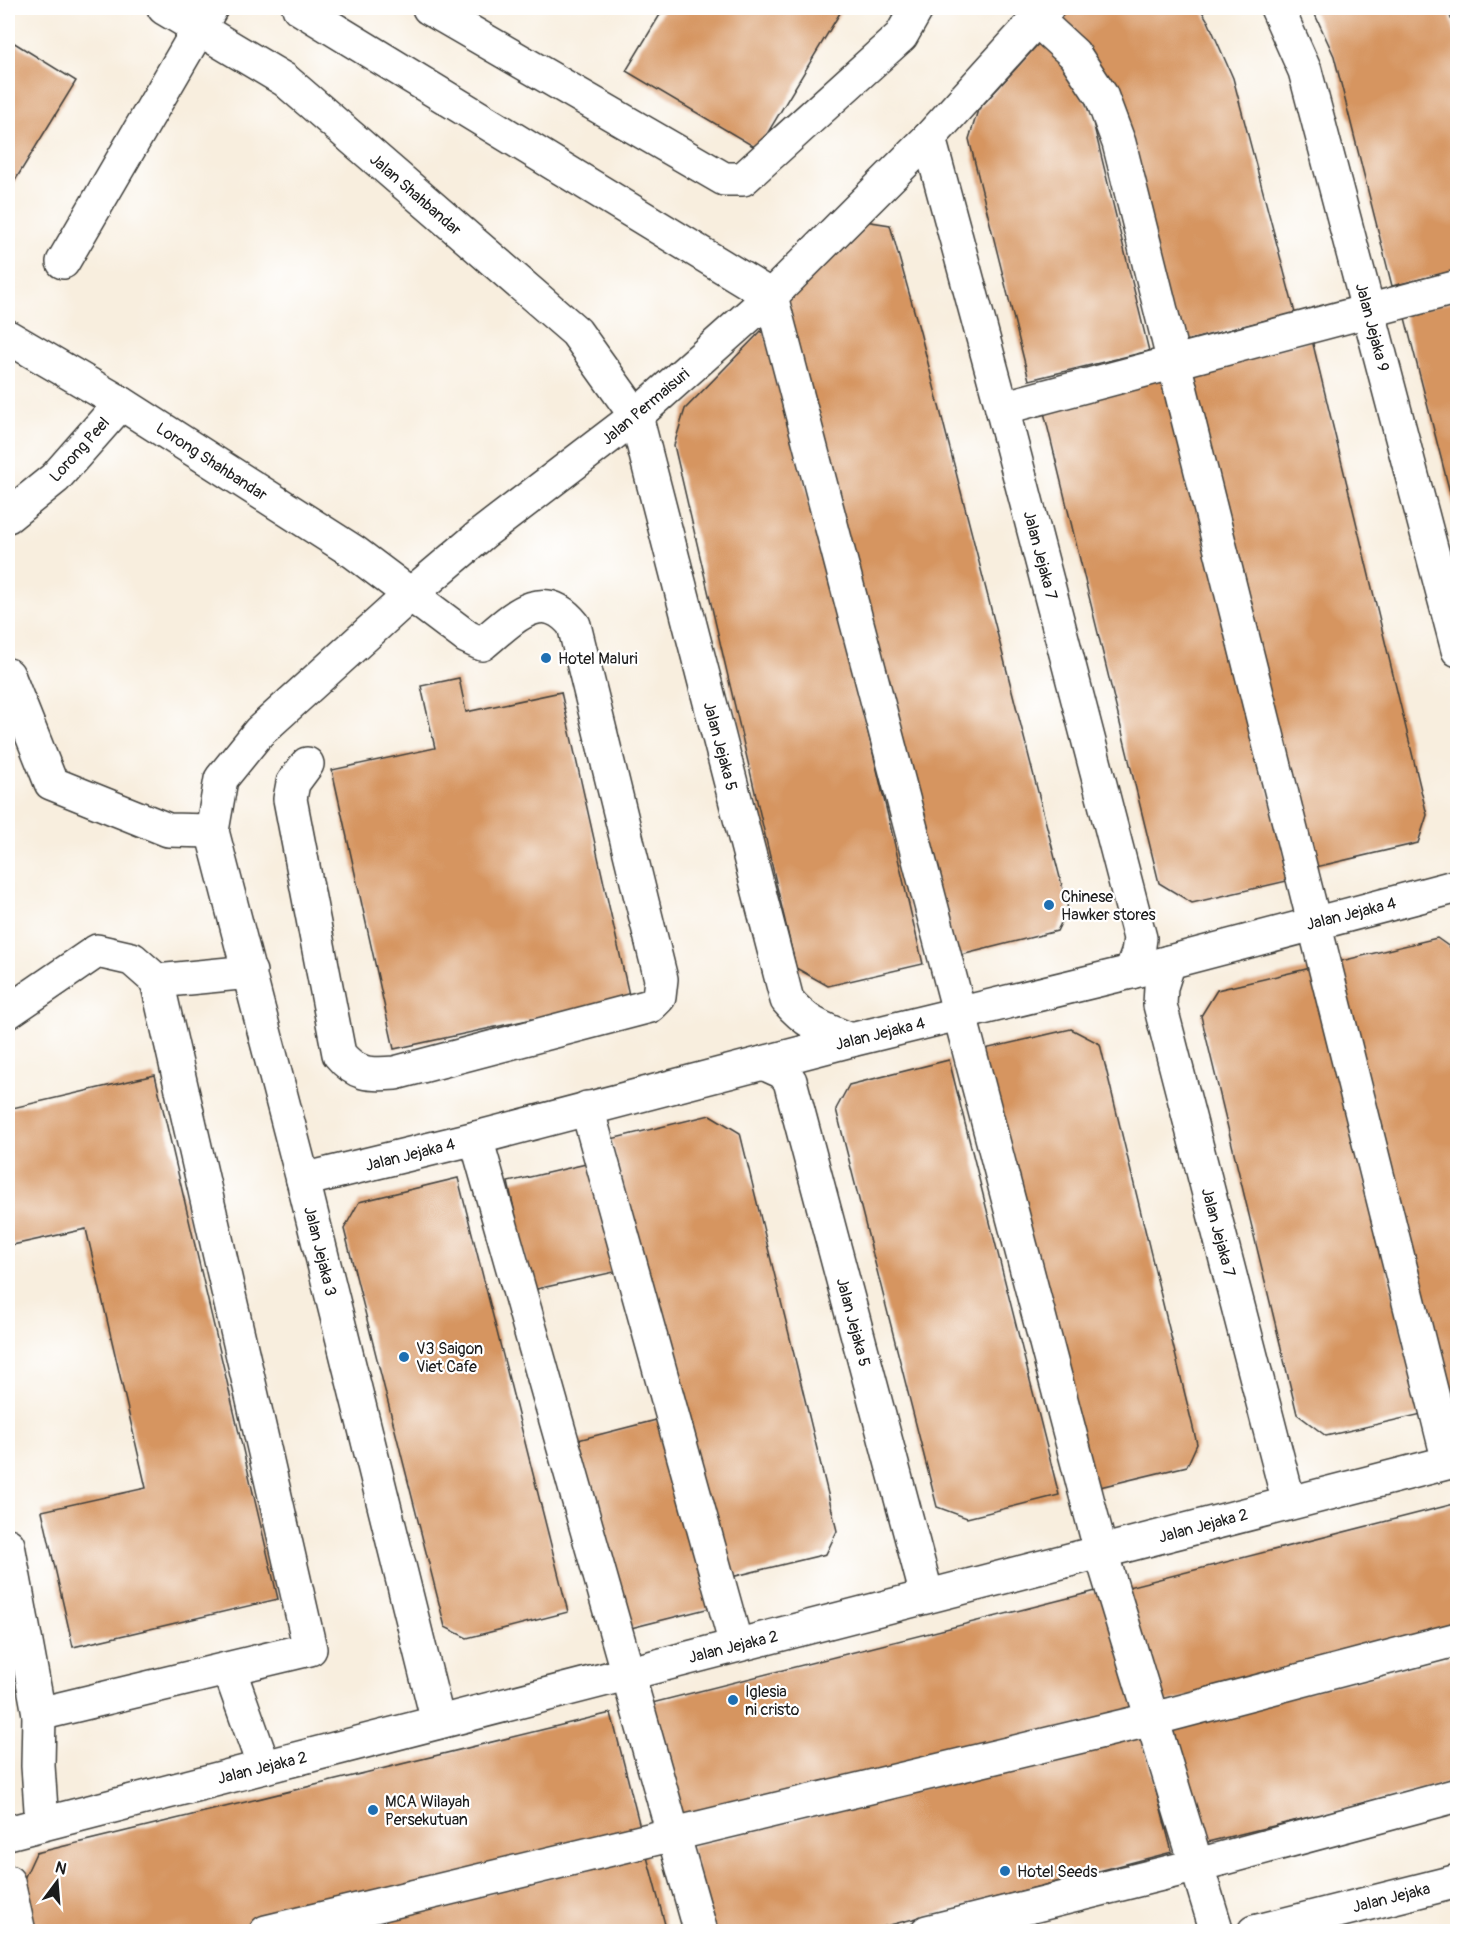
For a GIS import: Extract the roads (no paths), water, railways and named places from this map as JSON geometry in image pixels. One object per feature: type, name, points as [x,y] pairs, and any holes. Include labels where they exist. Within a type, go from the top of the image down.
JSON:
[{"type":"street","name":"Jalan Shahbandar","points":[[164,8],[204,18],[285,80],[576,332],[636,416]]},
{"type":"street","points":[[299,8],[771,296],[1101,1552],[1217,1932]]},
{"type":"street","points":[[429,8],[724,179],[743,179],[901,36],[917,8]]},
{"type":"street","name":"Jalan Jejaka 9","points":[[1276,8],[1305,71],[1458,650]]},
{"type":"street","points":[[1042,13],[1074,54],[1101,95],[1119,143],[1313,922],[1453,1461]]},
{"type":"street","name":"Jalan Permaisuri","points":[[221,779],[259,732],[411,594],[483,533],[636,416],[771,296],[929,138],[1042,13]]},
{"type":"street","points":[[63,262],[204,18]]},
{"type":"street","name":"Jalan Jejaka 7","points":[[929,138],[1140,938],[1138,953],[1131,972]]},
{"type":"street","points":[[1002,408],[1458,287]]},
{"type":"street","name":"Lorong Shahbandar","points":[[8,338],[121,403],[354,552],[467,638],[482,644],[524,610],[543,605],[563,612],[574,626],[661,979],[659,997],[650,1006],[395,1073],[363,1072],[349,1066],[339,1054],[290,799],[292,783],[307,764]]},
{"type":"street","name":"Lorong Peel","points":[[8,516],[55,478],[121,403]]},
{"type":"street","name":"Jalan Jejaka 5","points":[[636,416],[787,1000],[801,1016],[824,1030],[851,1040]]},
{"type":"street","points":[[8,675],[51,783],[168,830],[212,831]]},
{"type":"street","name":"Jalan Jejaka 3","points":[[221,779],[212,831],[303,1180],[438,1722]]},
{"type":"street","name":"Jalan Jejaka 4","points":[[303,1180],[476,1138],[851,1040],[1131,972],[1313,922],[1458,886]]},
{"type":"street","points":[[8,1012],[97,951],[132,959],[157,981],[310,1649],[39,1714]]},
{"type":"street","name":"Jalan Jejaka 7","points":[[1168,962],[1161,987],[1160,1005],[1289,1503]]},
{"type":"street","points":[[157,981],[250,972]]},
{"type":"street","name":"Jalan Jejaka 5","points":[[763,1063],[783,1072],[790,1081],[927,1596]]},
{"type":"street","points":[[587,1108],[736,1645]]},
{"type":"street","points":[[476,1138],[701,1932]]},
{"type":"street","name":"Jalan Jejaka 2","points":[[8,1833],[1453,1461]]},
{"type":"street","points":[[8,1545],[39,1714],[38,1766],[42,1824]]},
{"type":"street","points":[[266,1932],[1153,1719],[1458,1639]]},
{"type":"street","points":[[229,1669],[264,1767]]},
{"type":"street","points":[[927,1932],[1197,1865],[1458,1795]]},
{"type":"street","name":"Jalan Jejaka","points":[[1254,1932],[1458,1881]]},
{"type":"street","points":[[8,1882],[20,1932]]},
{"type":"place","name":"Hotel Maluri","points":[[546,658]]},
{"type":"place","name":"Chinese Hawker stores","points":[[1049,905]]},
{"type":"place","name":"V3 Saigon Viet Cafe","points":[[404,1357]]},
{"type":"place","name":"Iglesia ni cristo","points":[[733,1700]]},
{"type":"place","name":"MCA Wilayah Persekutuan","points":[[373,1810]]},
{"type":"place","name":"Hotel Seeds","points":[[1005,1871]]}]
